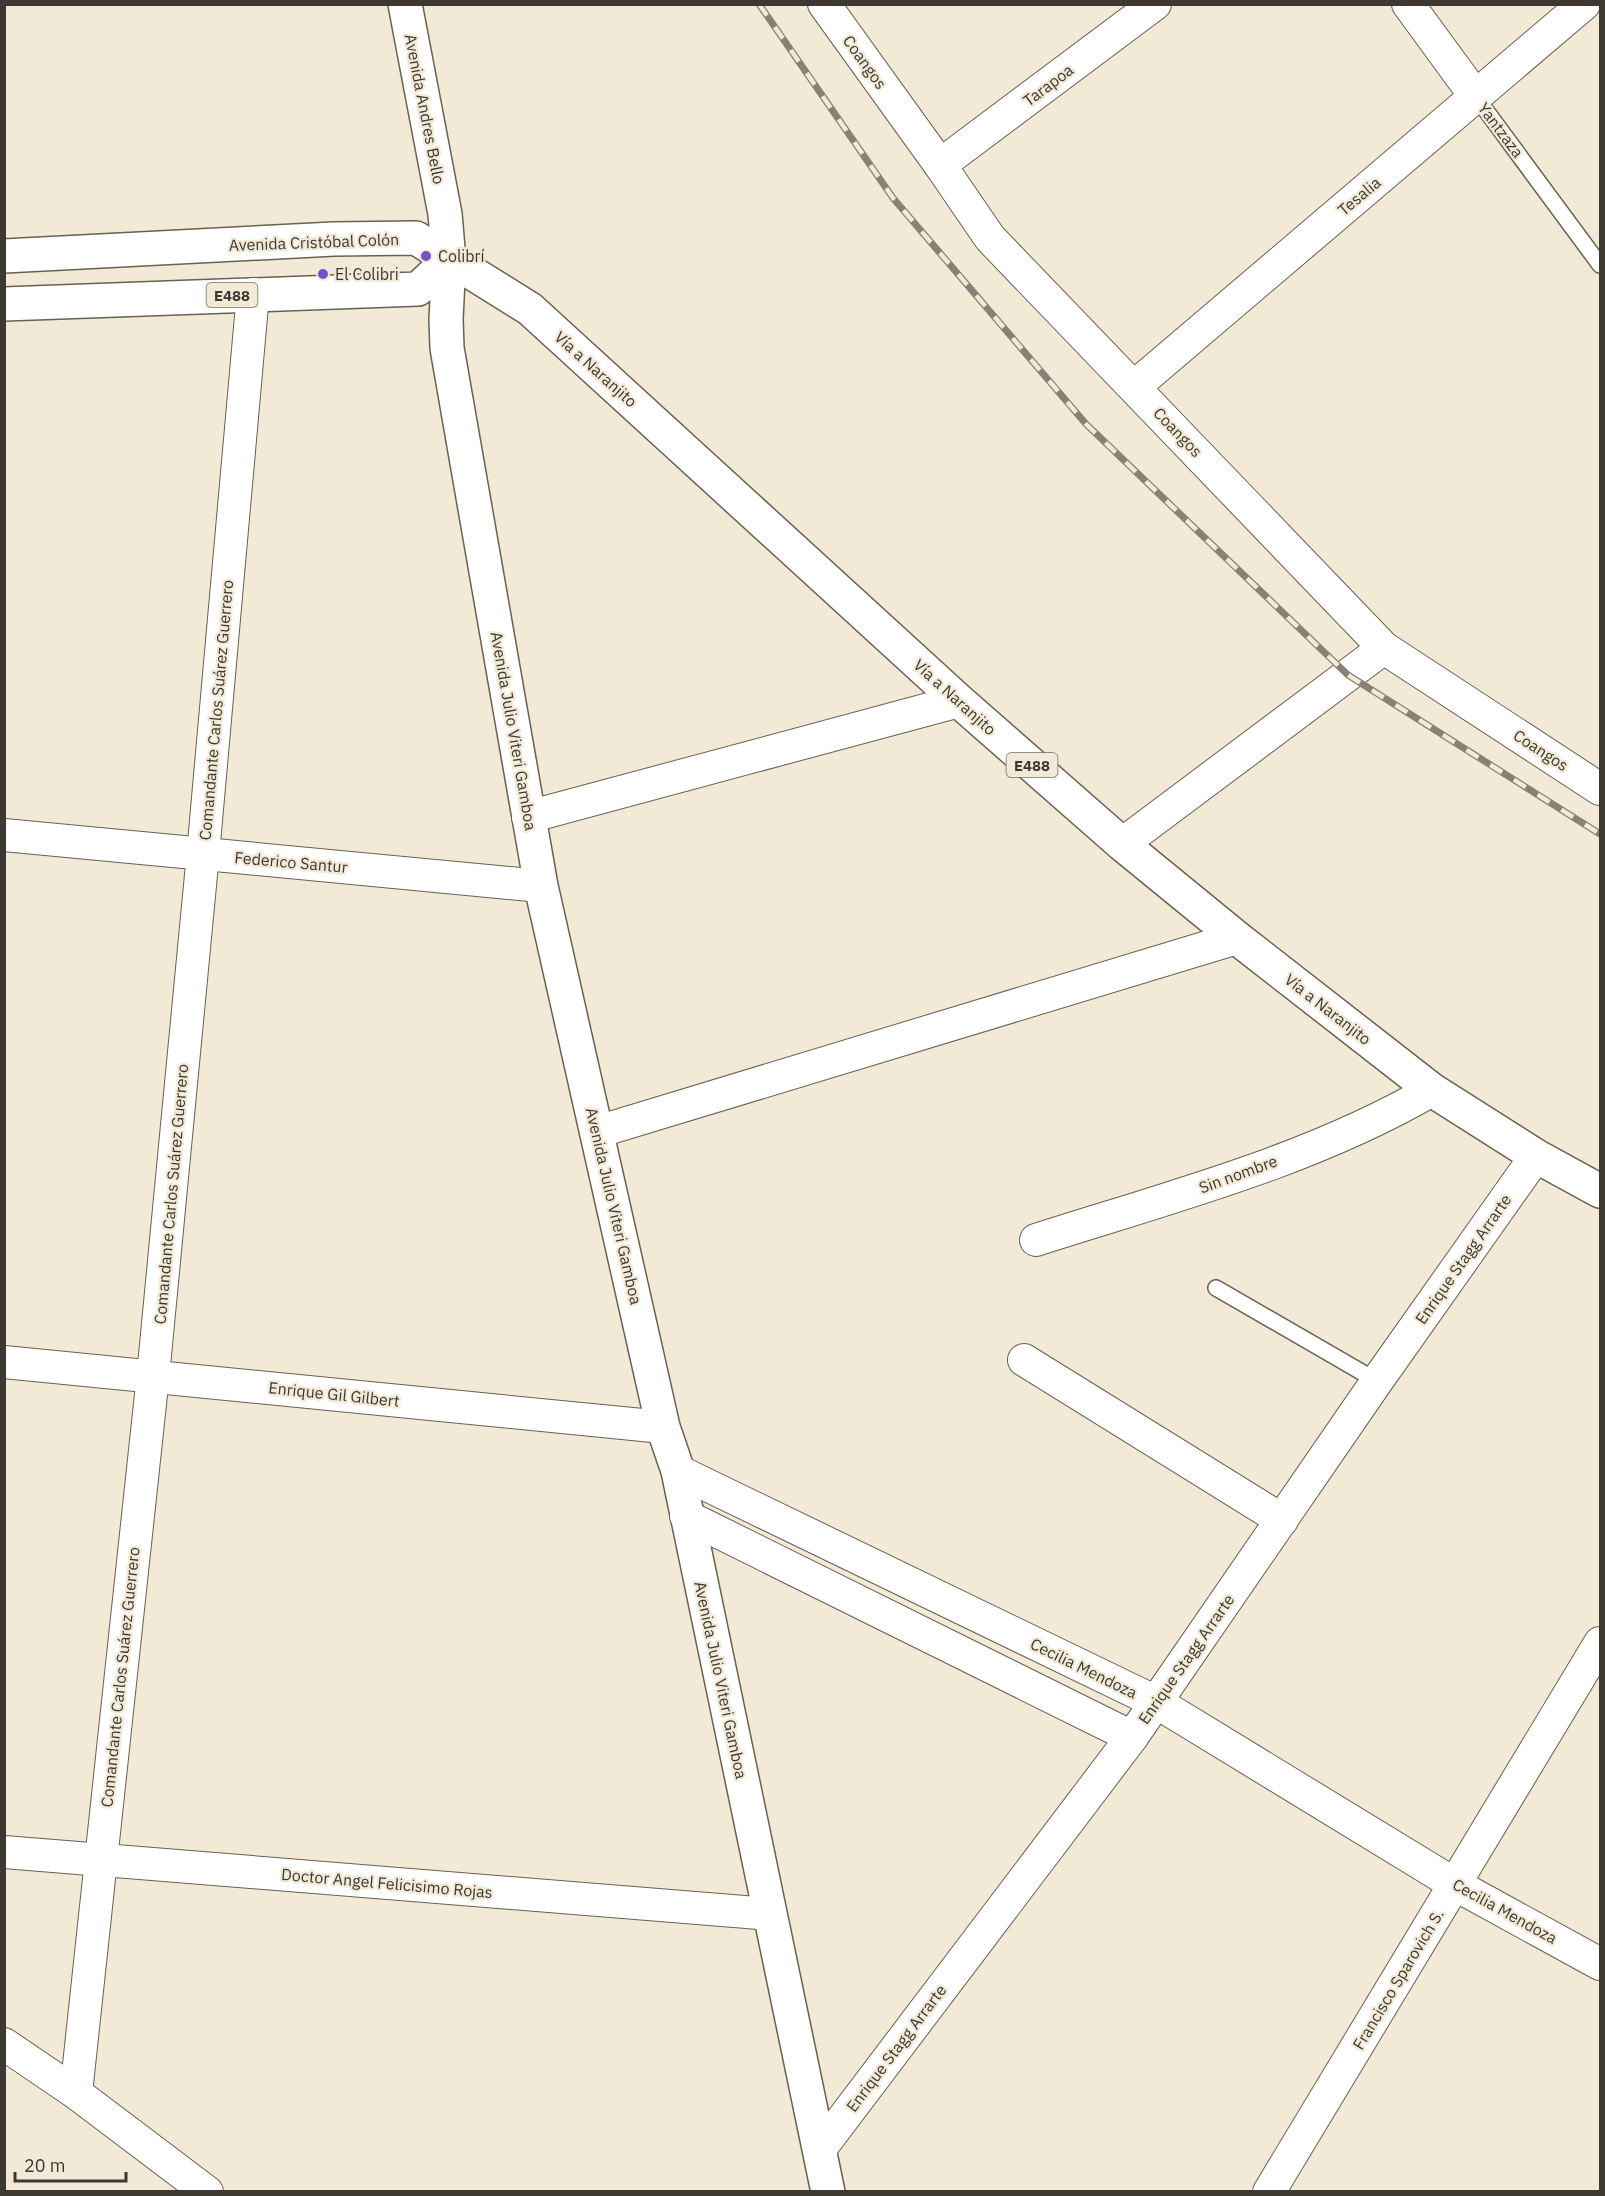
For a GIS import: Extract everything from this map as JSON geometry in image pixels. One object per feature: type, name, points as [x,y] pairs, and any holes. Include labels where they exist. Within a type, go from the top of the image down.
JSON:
[{"type":"main road","name":"Avenida Andres Bello","points":[[405,4],[445,214]]},
{"type":"main road","name":"Avenida Julio Viteri Gamboa","points":[[445,214],[449,260],[447,348],[541,886],[663,1427],[678,1471],[828,2192]]},
{"type":"main road","name":"Avenida Cristóbal Colón","points":[[4,256],[334,239],[416,238],[449,260]]},
{"type":"main road","name":"E488","points":[[4,304],[418,289],[449,260]]},
{"type":"main road","name":"Vía a Naranjito","points":[[449,260],[530,309],[959,701],[1122,844],[1237,938],[1432,1090],[1536,1156],[1600,1191]]},
{"type":"street","name":"Coangos","points":[[824,4],[990,238],[1384,648],[1600,789]]},
{"type":"street","name":"Tarapoa","points":[[940,165],[1155,4]]},
{"type":"street","name":"Yantzaza","points":[[1408,4],[1476,97]]},
{"type":"street","name":"Tesalia","points":[[1134,387],[1584,4]]},
{"type":"street","name":"Comandante Carlos Suárez Guerrero","points":[[76,2093],[153,1376],[254,294]]},
{"type":"street","points":[[1122,844],[1384,648]]},
{"type":"street","points":[[528,817],[959,701]]},
{"type":"street","name":"Federico Santur","points":[[4,835],[541,886]]},
{"type":"street","points":[[597,1132],[1237,938]]},
{"type":"street","name":"Sin nombre","points":[[1036,1240],[1221,1181],[1354,1132],[1432,1090]]},
{"type":"street","name":"Enrique Stagg Arrarte","points":[[820,2149],[1132,1737],[1377,1381],[1536,1156]]},
{"type":"street","points":[[1023,1360],[1282,1520]]},
{"type":"street","name":"Enrique Gil Gilbert","points":[[4,1362],[663,1427]]},
{"type":"street","name":"Cecilia Mendoza","points":[[678,1471],[1156,1702],[1456,1885],[1600,1964]]},
{"type":"street","points":[[686,1516],[1132,1737]]},
{"type":"street","name":"Francisco Sparovich S.","points":[[1269,2192],[1600,1643]]},
{"type":"street","name":"Doctor Angel Felicisimo Rojas","points":[[4,1852],[770,1914]]},
{"type":"street","points":[[4,2044],[76,2093],[207,2192]]},
{"type":"lane","name":"Yantzaza","points":[[1476,97],[1598,257]]},
{"type":"lane","points":[[1216,1288],[1377,1381]]},
{"type":"railway","points":[[759,4],[893,198],[1086,424],[1348,675],[1600,834]]},
{"type":"place","name":"Colibrí","points":[[426,256]]},
{"type":"place","name":"El Colibri","points":[[323,274]]}]
